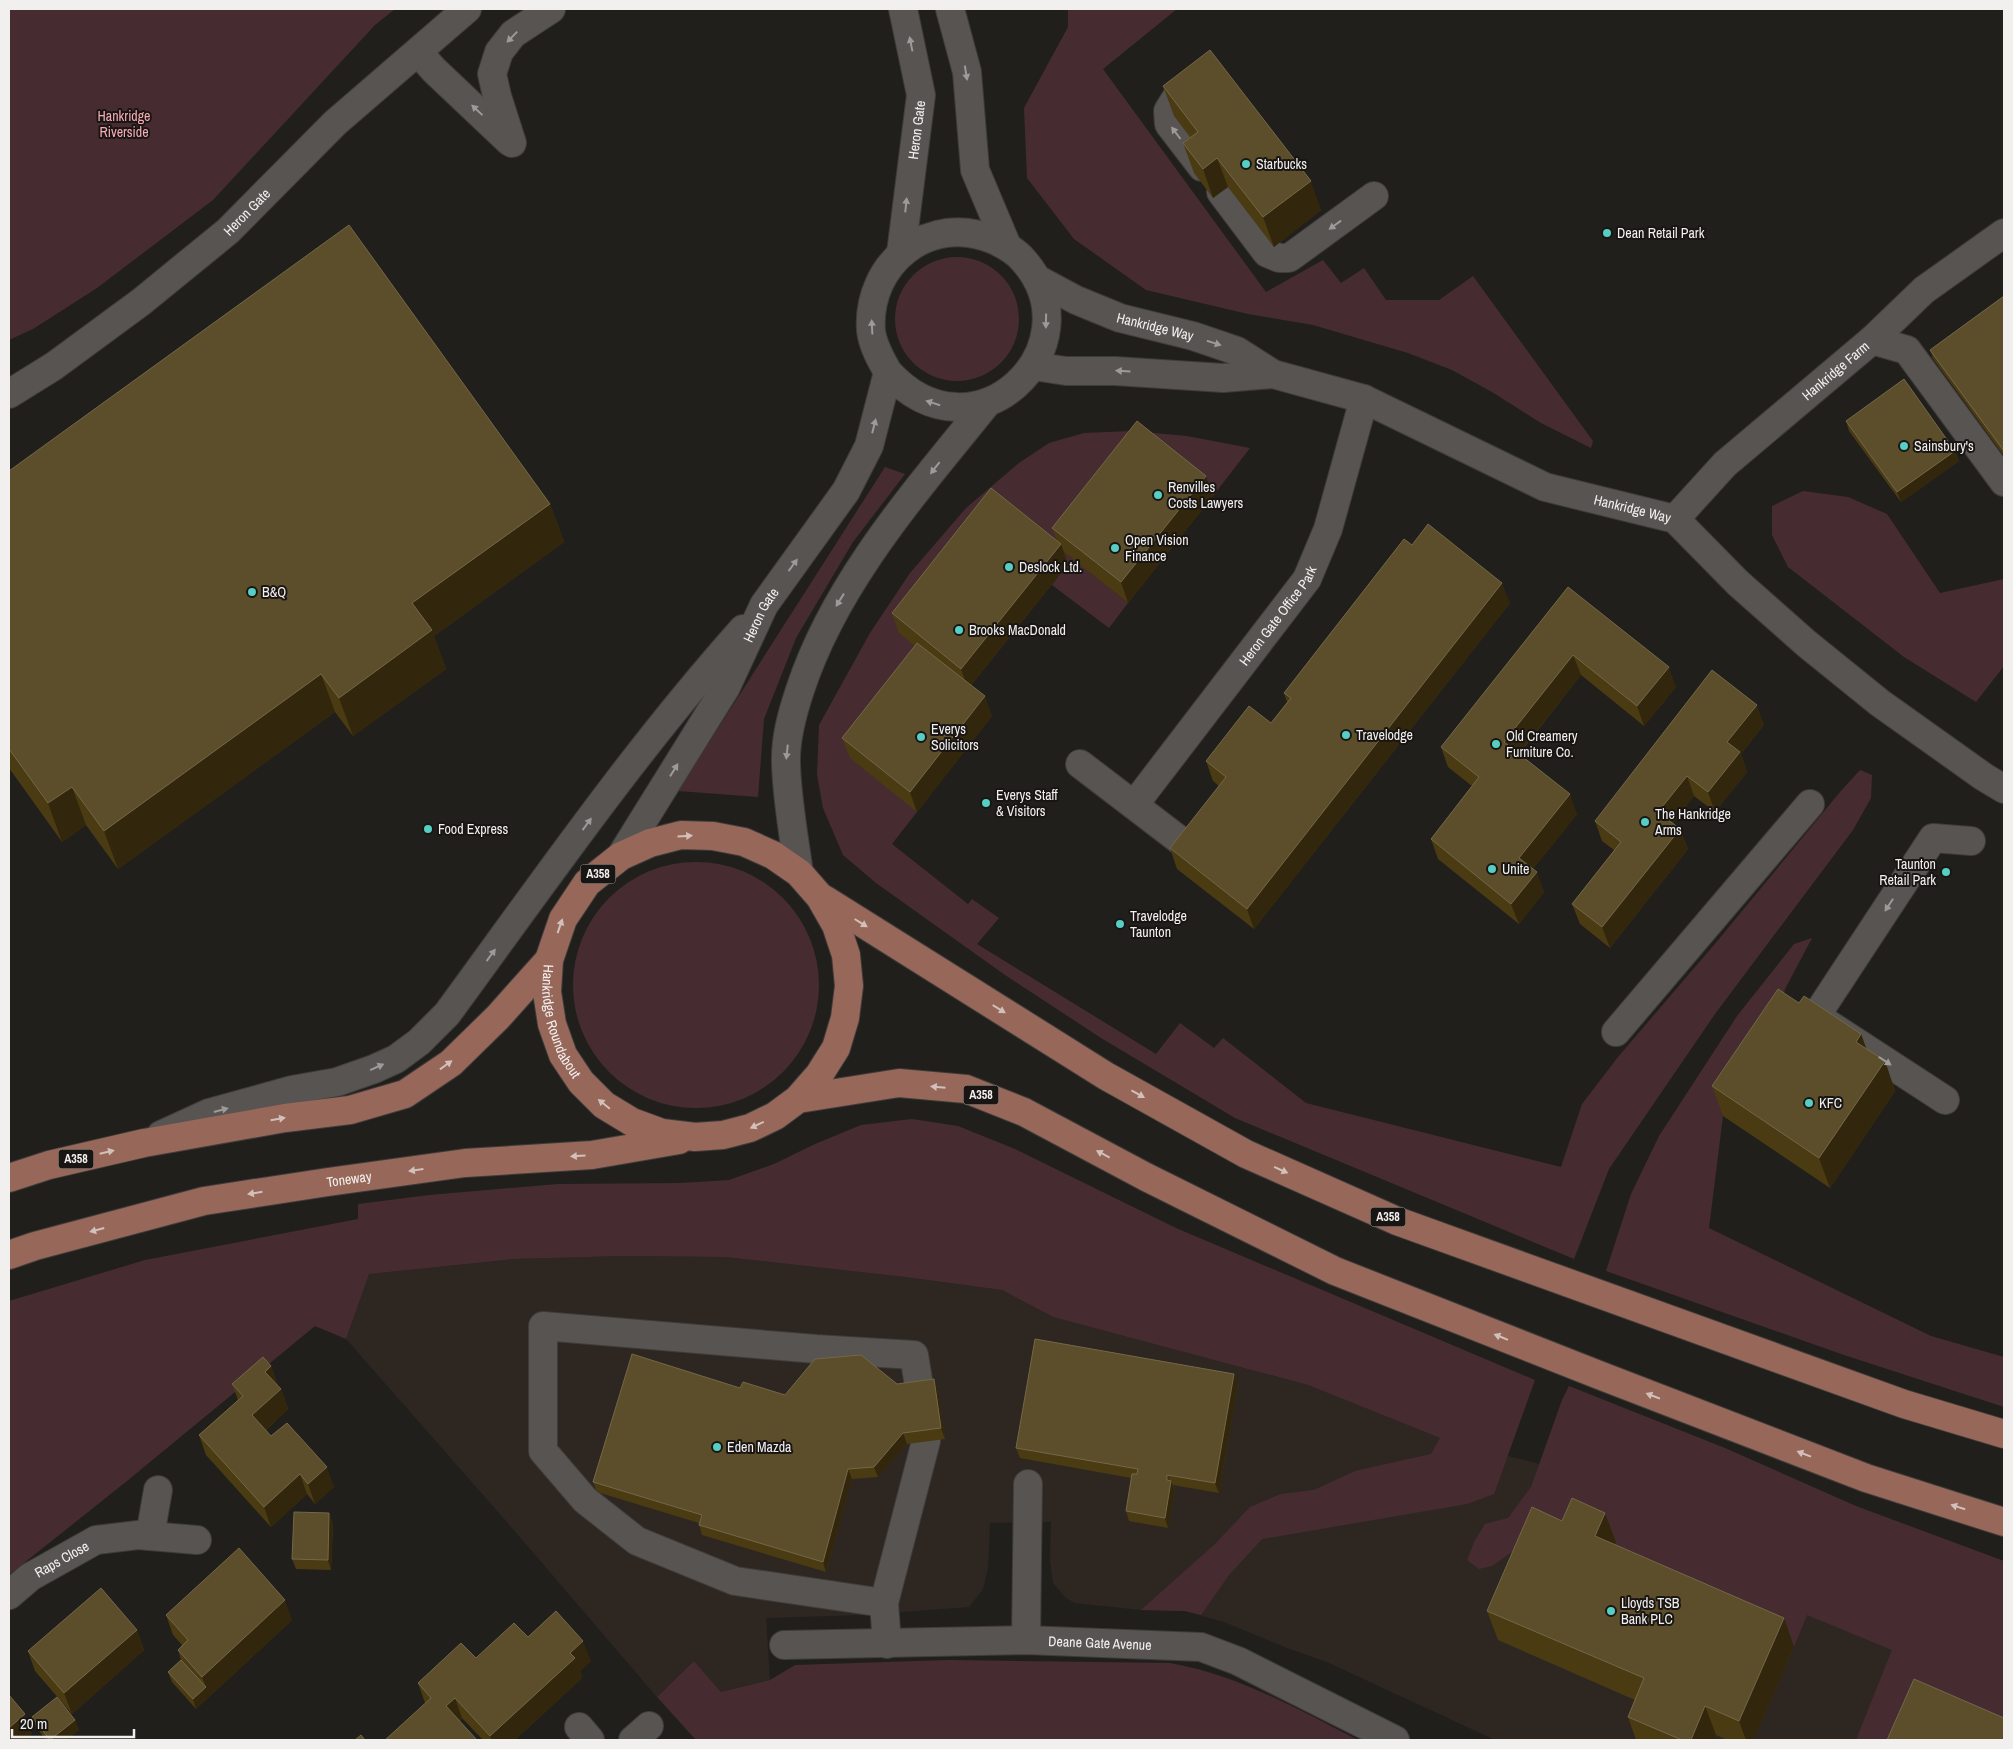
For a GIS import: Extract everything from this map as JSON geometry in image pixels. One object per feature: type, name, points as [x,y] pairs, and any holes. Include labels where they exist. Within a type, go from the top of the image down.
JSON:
[{"type":"main road","name":"Hankridge Roundabout","points":[[681,836],[713,836],[744,842],[773,855],[799,873],[820,897],[836,925],[846,955],[849,986],[845,1018],[836,1048],[819,1075],[798,1099],[776,1116],[750,1128],[722,1135],[695,1138],[662,1133],[632,1122],[604,1105],[581,1082],[563,1055],[552,1024],[547,992],[549,960],[563,919],[587,883],[621,856],[650,842],[681,836]]},
{"type":"main road","name":"A358","points":[[820,897],[1106,1076],[1246,1154],[1398,1221],[1904,1404],[2004,1434]]},
{"type":"main road","name":"A358","points":[[9,1178],[49,1165],[144,1143],[285,1118],[350,1110],[405,1094],[450,1063],[498,1017],[549,960]]},
{"type":"main road","name":"A358","points":[[798,1099],[899,1083],[966,1089],[1024,1112],[1155,1181],[1335,1271],[1866,1478],[2004,1522]]},
{"type":"main road","name":"Toneway","points":[[9,1255],[35,1246],[204,1202],[455,1164],[592,1155],[695,1138]]},
{"type":"street","name":"Heron Gate","points":[[9,394],[54,366],[94,337],[141,302],[228,231],[335,123],[467,9]]},
{"type":"street","points":[[418,52],[434,70],[512,143],[492,74],[499,52],[513,34],[552,9]]},
{"type":"street","name":"Heron Gate","points":[[901,253],[921,95],[903,9]]},
{"type":"street","points":[[950,9],[967,72],[975,170],[1007,246]]},
{"type":"street","points":[[1178,95],[1168,111],[1169,124],[1202,167]]},
{"type":"street","points":[[1221,192],[1267,253],[1279,258],[1289,258],[1374,196]]},
{"type":"street","points":[[953,232],[981,235],[1007,246],[1024,261],[1037,279],[1045,300],[1047,323],[1043,345],[1033,366],[1021,382],[1005,394],[987,403],[969,407],[950,407],[933,404],[916,397],[901,386],[888,372],[878,353],[871,332],[871,310],[876,289],[886,269],[901,253],[925,238],[953,232]]},
{"type":"street","name":"Hankridge Farm","points":[[1675,519],[1725,464],[1872,340],[1924,290],[2004,233]]},
{"type":"street","name":"Hankridge Way","points":[[1037,279],[1076,300],[1120,318],[1193,336],[1237,350],[1273,374],[1364,399],[1545,487],[1675,519],[1738,583],[1807,644],[1880,704],[1994,783]]},
{"type":"street","points":[[1872,340],[1907,350],[1936,373],[2001,471]]},
{"type":"street","name":"Hankridge Way","points":[[1033,366],[1066,371],[1115,370],[1223,378],[1273,374]]},
{"type":"street","name":"Heron Gate","points":[[621,856],[726,687],[764,605],[846,491],[869,446],[888,372]]},
{"type":"street","name":"Heron Gate Office Park","points":[[1134,805],[1307,579],[1328,529],[1364,399]]},
{"type":"street","points":[[799,873],[786,764],[791,718],[808,663],[837,604],[891,525],[987,403]]},
{"type":"street","points":[[144,1143],[210,1113],[292,1090],[337,1082],[374,1069],[396,1058],[419,1042],[447,1014],[637,755],[702,674],[764,605]]},
{"type":"street","points":[[1080,764],[1186,845]]},
{"type":"street","points":[[1616,1032],[1810,804]]},
{"type":"street","points":[[1945,1100],[1816,1016],[1933,838],[1971,841]]},
{"type":"street","points":[[884,1603],[735,1581],[637,1541],[585,1500],[543,1451],[543,1326],[816,1349],[914,1355],[920,1392]]},
{"type":"street","points":[[887,1644],[884,1603],[926,1441]]},
{"type":"street","points":[[1026,1640],[1028,1484]]},
{"type":"street","points":[[150,1536],[158,1490]]},
{"type":"street","name":"Raps Close","points":[[9,1595],[30,1577],[96,1540],[138,1535],[197,1540]]},
{"type":"street","name":"Deane Gate Avenue","points":[[784,1645],[1026,1640],[1201,1647],[1238,1661],[1395,1740]]},
{"type":"shaded area","points":[[622,1256],[725,1257],[1002,1290],[1053,1317],[1308,1385],[1440,1438],[1554,1468],[1872,1629],[2004,1740],[1495,1740],[1327,1662],[1224,1622],[1185,1611],[1141,1610],[1075,1603],[1066,1598],[1053,1583],[1050,1561],[1051,1522],[990,1523],[988,1568],[983,1589],[969,1607],[861,1615],[766,1618],[770,1680],[721,1692],[694,1661],[657,1697],[507,1522],[346,1339],[368,1274],[514,1259]]},
{"type":"green space","name":"Hankridge Riverside","points":[[9,9],[395,9],[375,25],[213,200],[97,288],[33,329],[9,340]]},
{"type":"green space","points":[[1068,9],[1177,9],[1103,69],[1266,292],[1323,260],[1341,283],[1364,268],[1386,300],[1439,300],[1473,276],[1593,441],[1591,448],[1541,423],[1492,392],[1452,370],[1408,353],[1313,325],[1248,314],[1146,290],[1074,239],[1027,178],[1024,108],[1068,27]]},
{"type":"green space","points":[[957,257],[981,262],[1001,275],[1014,295],[1019,319],[1014,343],[1001,363],[981,376],[957,381],[933,376],[913,363],[900,343],[895,319],[900,295],[913,275],[933,262]]},
{"type":"green space","points":[[1131,431],[1187,436],[1250,448],[1213,496],[1145,441],[1060,548],[1128,603],[1109,628],[1052,585],[1068,564],[968,689],[917,812],[892,844],[968,904],[972,899],[999,918],[977,944],[1156,1054],[1180,1023],[1214,1048],[1223,1038],[1306,1103],[1561,1167],[1582,1104],[1618,1057],[1719,939],[1840,792],[1860,770],[1872,775],[1871,798],[1853,830],[1715,1014],[1609,1169],[1574,1259],[1235,1118],[1101,1038],[1005,975],[876,883],[843,855],[823,808],[817,775],[819,725],[870,633],[910,573],[966,508],[1019,463],[1049,443],[1084,433]]},
{"type":"green space","points":[[885,467],[905,474],[853,542],[796,638],[764,719],[758,797],[678,791]]},
{"type":"green space","points":[[1803,491],[1848,497],[1887,514],[1940,593],[2004,579],[2004,666],[1976,702],[1904,657],[1788,567],[1772,535],[1772,506]]},
{"type":"green space","points":[[696,862],[720,864],[743,871],[764,883],[783,898],[798,917],[810,938],[817,961],[819,985],[817,1009],[810,1032],[798,1053],[783,1072],[764,1087],[743,1099],[720,1106],[696,1108],[672,1106],[649,1099],[628,1087],[609,1072],[594,1053],[582,1032],[575,1009],[573,985],[575,961],[582,938],[594,917],[609,898],[628,883],[649,871],[672,864]]},
{"type":"green space","points":[[1812,938],[1785,989],[1778,1020],[1723,1116],[1709,1228],[1931,1336],[2004,1357],[2004,1407],[1844,1355],[1606,1271],[1631,1194],[1659,1136],[1737,1016],[1794,944]]},
{"type":"green space","points":[[912,1119],[958,1126],[1015,1149],[1176,1228],[1535,1380],[1494,1494],[1467,1504],[1262,1539],[1229,1575],[1201,1615],[1185,1611],[1141,1610],[1215,1544],[1250,1507],[1281,1494],[1314,1490],[1355,1471],[1431,1454],[1440,1438],[1308,1385],[1053,1317],[1002,1290],[725,1257],[622,1256],[514,1259],[369,1274],[346,1339],[315,1326],[127,1481],[9,1575],[9,1301],[145,1260],[358,1219],[358,1204],[429,1195],[558,1184],[680,1183],[729,1180],[774,1164],[861,1125]]},
{"type":"green space","points":[[1569,1386],[1725,1448],[1856,1506],[2004,1561],[2004,1728],[1884,1740],[1856,1740],[1892,1650],[1807,1615],[1794,1647],[1533,1537],[1492,1566],[1479,1569],[1467,1560],[1475,1540],[1485,1524],[1508,1518],[1531,1487],[1562,1400]]},
{"type":"green space","points":[[948,1660],[1170,1663],[1195,1668],[1244,1684],[1358,1740],[696,1740],[657,1697],[694,1661],[721,1692],[770,1680],[795,1665]]},
{"type":"building","name":"Starbucks","points":[[1210,50],[1311,181],[1263,217],[1217,158],[1203,169],[1183,143],[1198,132],[1163,86]]},
{"type":"building","name":"B&Q","points":[[349,225],[550,504],[412,603],[432,630],[339,698],[321,674],[104,831],[72,787],[48,803],[9,749],[9,471]]},
{"type":"building","points":[[2004,296],[2004,451],[1930,350]]},
{"type":"building","name":"Sainsbury's","points":[[1904,379],[1955,451],[1897,492],[1846,421]]},
{"type":"building","points":[[1137,421],[1206,476],[1121,582],[1052,528]]},
{"type":"building","points":[[991,488],[1061,544],[961,669],[892,613]]},
{"type":"building","name":"Travelodge","points":[[1428,524],[1502,583],[1247,909],[1170,848],[1226,777],[1206,761],[1249,706],[1271,723],[1291,698],[1284,693],[1404,539],[1412,545]]},
{"type":"building","points":[[1568,587],[1669,667],[1637,706],[1573,655],[1504,742],[1570,794],[1519,858],[1537,872],[1511,904],[1431,839],[1479,777],[1441,747]]},
{"type":"building","name":"Everys Solicitors","points":[[917,643],[985,696],[910,792],[842,738]]},
{"type":"building","name":"The Hankridge Arms","points":[[1712,670],[1757,705],[1727,742],[1740,752],[1708,792],[1687,776],[1658,812],[1680,829],[1602,927],[1572,904],[1621,842],[1595,821]]},
{"type":"building","name":"KFC","points":[[1778,989],[1799,1003],[1804,996],[1861,1034],[1856,1042],[1885,1061],[1819,1158],[1712,1086]]},
{"type":"building","points":[[1035,1339],[1234,1374],[1215,1483],[1167,1475],[1167,1480],[1171,1481],[1165,1518],[1126,1511],[1132,1474],[1137,1474],[1138,1469],[1016,1448]]},
{"type":"building","points":[[632,1354],[740,1388],[743,1382],[785,1395],[815,1359],[861,1355],[897,1384],[934,1379],[941,1428],[903,1433],[874,1467],[848,1469],[823,1562],[699,1525],[702,1515],[593,1482]]},
{"type":"building","points":[[263,1357],[271,1366],[265,1372],[281,1389],[252,1415],[271,1436],[287,1423],[327,1467],[308,1484],[300,1474],[264,1507],[199,1435],[243,1396],[232,1384]]},
{"type":"building","name":"Lloyds TSB Bank PLC","points":[[1572,1498],[1605,1513],[1595,1536],[1784,1618],[1739,1721],[1705,1706],[1691,1740],[1682,1740],[1628,1717],[1644,1678],[1487,1611],[1532,1507],[1562,1521]]},
{"type":"building","points":[[294,1512],[329,1513],[328,1560],[292,1559]]},
{"type":"building","points":[[239,1548],[285,1600],[202,1677],[178,1650],[188,1640],[166,1615]]},
{"type":"building","points":[[101,1588],[137,1630],[64,1693],[28,1651]]},
{"type":"building","points":[[556,1611],[583,1641],[570,1653],[575,1658],[490,1736],[455,1698],[446,1706],[477,1740],[385,1740],[431,1698],[418,1683],[461,1643],[476,1658],[514,1623],[528,1637]]},
{"type":"building","points":[[181,1660],[206,1687],[193,1699],[168,1672]]},
{"type":"building","points":[[1914,1679],[2004,1718],[2004,1740],[1887,1740]]},
{"type":"building","points":[[9,1695],[25,1714],[9,1728]]},
{"type":"building","points":[[57,1697],[75,1720],[50,1740],[32,1717]]},
{"type":"building","points":[[361,1735],[365,1740],[355,1740]]},
{"type":"tunnel","points":[[1940,368],[2004,321]]},
{"type":"place","name":"Starbucks","points":[[1246,164]]},
{"type":"place","name":"Dean Retail Park","points":[[1607,233]]},
{"type":"place","name":"Sainsbury's","points":[[1904,446]]},
{"type":"place","name":"Renvilles Costs Lawyers","points":[[1158,495]]},
{"type":"place","name":"Open Vision Finance","points":[[1115,548]]},
{"type":"place","name":"Deslock Ltd.","points":[[1009,567]]},
{"type":"place","name":"B&Q","points":[[252,592]]},
{"type":"place","name":"Brooks MacDonald","points":[[959,630]]},
{"type":"place","name":"Travelodge","points":[[1346,735]]},
{"type":"place","name":"Everys Solicitors","points":[[921,737]]},
{"type":"place","name":"Old Creamery Furniture Co.","points":[[1496,744]]},
{"type":"place","name":"Everys Staff & Visitors","points":[[986,803]]},
{"type":"place","name":"The Hankridge Arms","points":[[1645,822]]},
{"type":"place","name":"Food Express","points":[[428,829]]},
{"type":"place","name":"Unite","points":[[1492,869]]},
{"type":"place","name":"Taunton Retail Park","points":[[1946,872]]},
{"type":"place","name":"Travelodge Taunton","points":[[1120,924]]},
{"type":"place","name":"KFC","points":[[1809,1103]]},
{"type":"place","name":"Eden Mazda","points":[[717,1447]]},
{"type":"place","name":"Lloyds TSB Bank PLC","points":[[1611,1611]]}]
